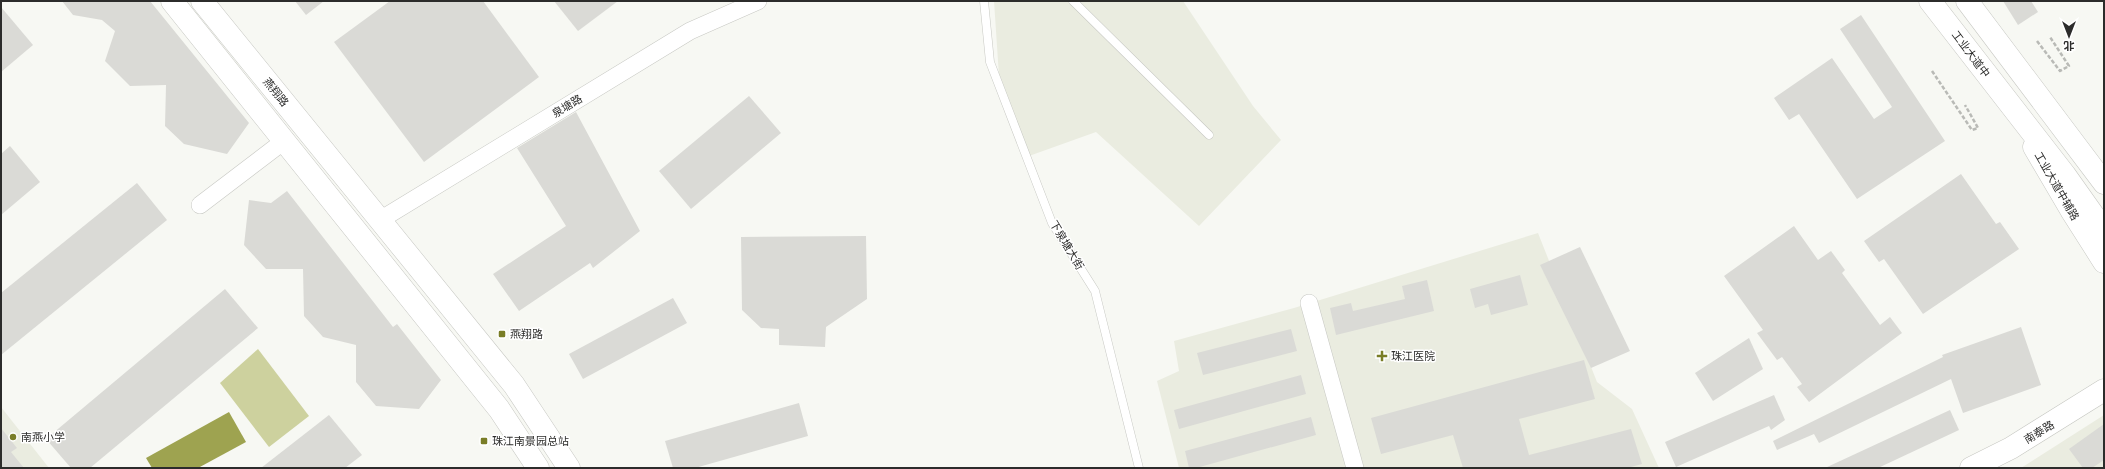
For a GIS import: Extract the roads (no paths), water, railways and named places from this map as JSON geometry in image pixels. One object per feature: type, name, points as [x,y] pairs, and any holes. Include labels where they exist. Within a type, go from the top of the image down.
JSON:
[{"type":"main road","points":[[172,1],[499,409],[538,468]]},
{"type":"main road","name":"燕翔路","points":[[202,1],[514,385],[569,468]]},
{"type":"main road","name":"工业大道中","points":[[1930,1],[2012,108]]},
{"type":"main road","points":[[1967,1],[2104,183]]},
{"type":"main road","points":[[2012,108],[2065,175],[2104,230]]},
{"type":"main road","name":"工业大道中辅路","points":[[2012,108],[2071,210],[2104,262]]},
{"type":"main road","name":"南泰路","points":[[1971,468],[2012,448],[2104,390]]},
{"type":"main road","name":"南泰路","points":[[1996,468],[2045,441],[2104,404]]},
{"type":"street","name":"泉塘路","points":[[380,220],[690,31],[758,1]]},
{"type":"street","points":[[200,205],[284,141]]},
{"type":"street","points":[[1309,303],[1355,468]]},
{"type":"lane","name":"下泉塘大街","points":[[984,1],[990,62],[1052,223],[1095,291],[1139,468]]},
{"type":"lane","points":[[1073,1],[1209,135]]},
{"type":"place","name":"燕翔路","points":[[502,334]]},
{"type":"place","name":"珠江医院","points":[[1382,356]]},
{"type":"place","name":"南燕小学","points":[[13,437]]},
{"type":"place","name":"珠江南景园总站","points":[[484,441]]}]
